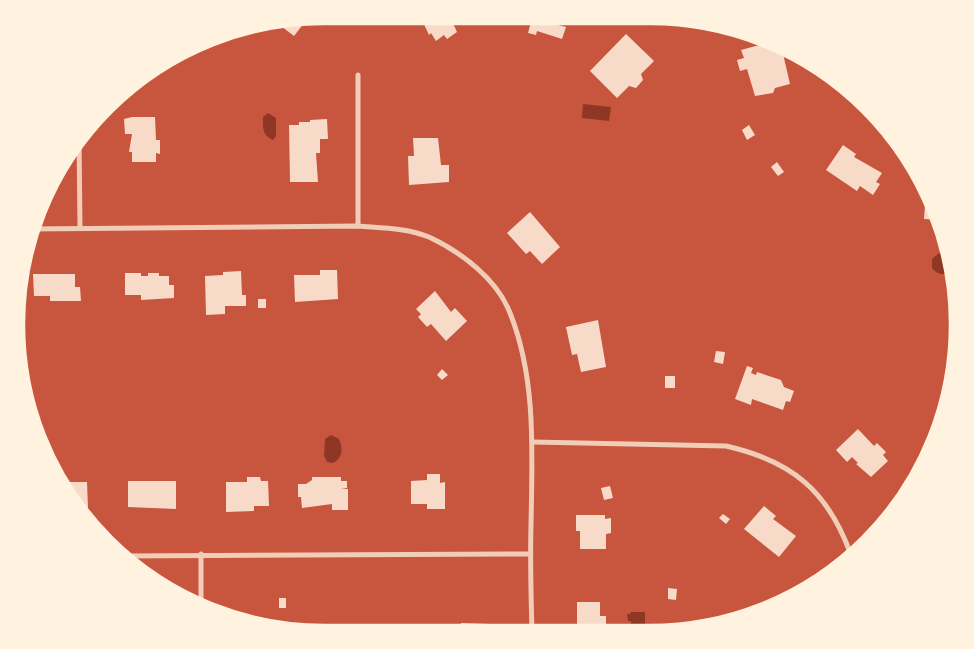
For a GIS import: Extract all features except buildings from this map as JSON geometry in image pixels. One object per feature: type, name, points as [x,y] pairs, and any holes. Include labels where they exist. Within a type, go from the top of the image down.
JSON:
[{"type":"street","points":[[358,75],[358,226]]},
{"type":"street","points":[[79,150],[80,228]]},
{"type":"street","points":[[40,229],[358,226],[407,230],[429,238],[465,259],[487,278],[510,312],[525,361],[533,442],[530,554],[532,625]]},
{"type":"street","points":[[533,442],[726,446],[751,452],[776,462],[798,476],[829,507],[842,529],[849,550]]},
{"type":"street","points":[[200,554],[201,598]]},
{"type":"street","points":[[132,556],[530,554]]},
{"type":"shaded area","points":[[583,104],[611,107],[609,121],[582,118]]},
{"type":"shaded area","points":[[268,113],[276,118],[276,136],[273,140],[267,136],[263,128],[263,117]]},
{"type":"shaded area","points":[[939,253],[941,253],[946,273],[938,273],[932,268],[932,259]]},
{"type":"shaded area","points":[[331,435],[339,439],[341,446],[340,456],[333,463],[327,462],[324,456],[325,439]]},
{"type":"shaded area","points":[[631,612],[645,612],[645,625],[631,625],[627,614]]}]
